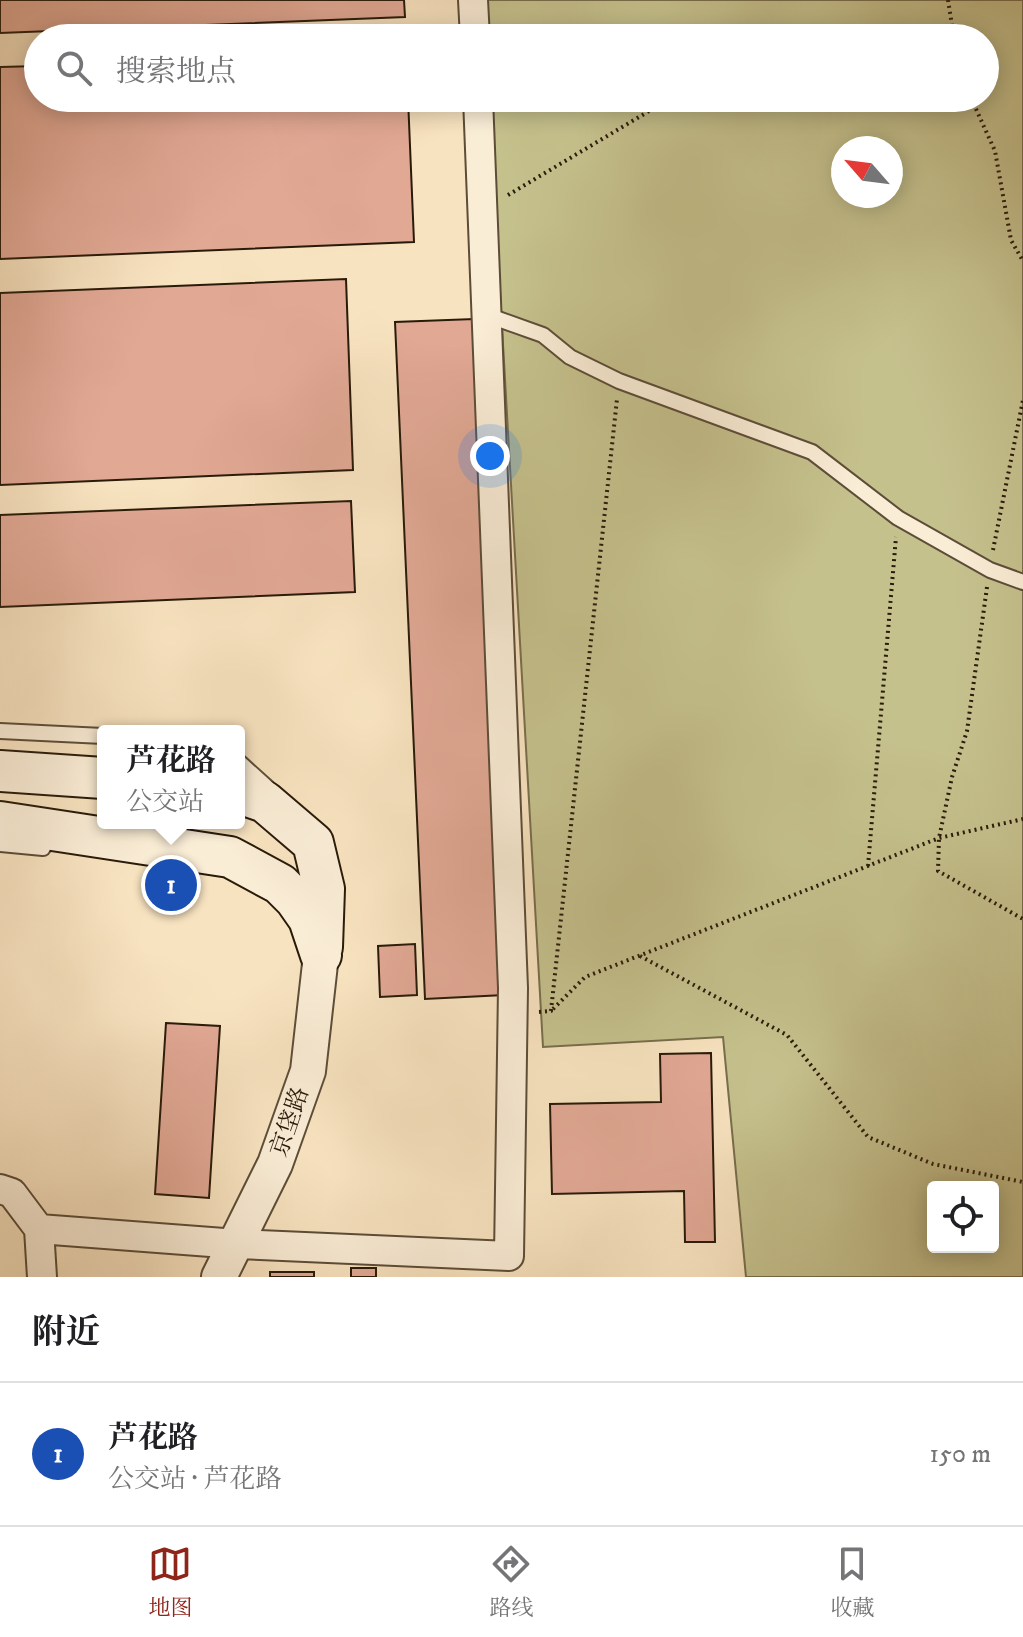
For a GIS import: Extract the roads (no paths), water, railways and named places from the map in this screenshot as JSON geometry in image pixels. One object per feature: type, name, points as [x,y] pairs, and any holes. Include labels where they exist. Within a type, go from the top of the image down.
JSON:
[{"type":"main road","points":[[1,770],[97,778]]},
{"type":"main road","points":[[245,795],[265,802],[313,843],[324,889],[321,955]]},
{"type":"main road","points":[[0,822],[230,857],[280,884],[295,899],[309,919],[321,955]]},
{"type":"street","points":[[473,0],[474,24]]},
{"type":"street","points":[[39,1229],[237,1244],[509,1256],[513,1016],[478,112]]},
{"type":"street","name":"京垡路","points":[[219,1277],[275,1164],[308,1071],[321,955]]},
{"type":"street","points":[[0,1189],[12,1193],[39,1229],[42,1277]]},
{"type":"lane","points":[[487,315],[543,335],[570,357],[619,381],[812,452],[898,518],[990,570],[1023,582]]},
{"type":"lane","points":[[0,731],[97,736]]},
{"type":"lane","points":[[245,766],[282,802],[313,843]]},
{"type":"lane","points":[[0,844],[62,849]]},
{"type":"lane","points":[[94,852],[172,858],[230,857]]},
{"type":"place","name":"芦花路","points":[[171,885]]}]
